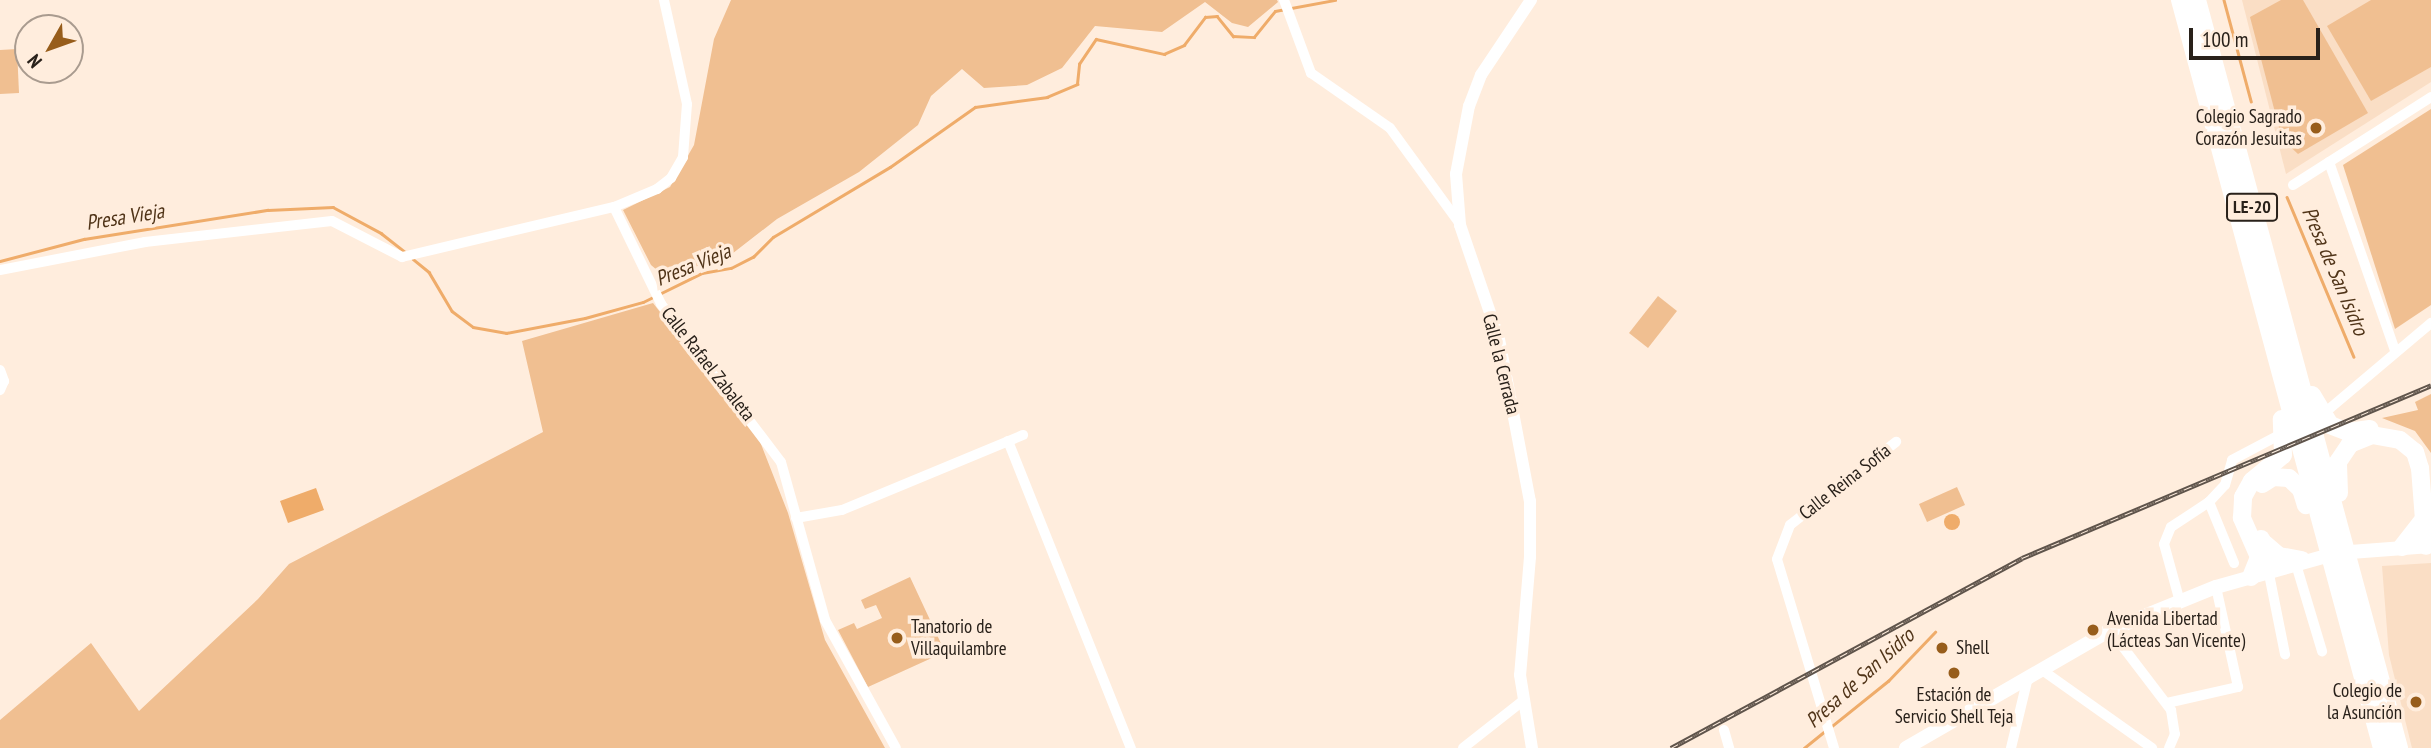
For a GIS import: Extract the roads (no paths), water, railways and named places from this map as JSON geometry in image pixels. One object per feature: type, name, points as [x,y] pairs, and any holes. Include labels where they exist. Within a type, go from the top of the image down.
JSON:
[{"type":"highway","name":"LE-20","points":[[2179,0],[2249,258],[2307,416]]},
{"type":"highway","name":"LE-20","points":[[2197,0],[2307,416],[2300,448],[2346,569],[2399,748]]},
{"type":"highway","points":[[2307,416],[2339,430],[2389,429],[2418,444],[2430,471],[2429,540]]},
{"type":"highway","points":[[2336,548],[2336,476],[2343,451],[2361,438],[2392,436],[2415,452],[2429,540]]},
{"type":"highway","points":[[2277,571],[2242,518],[2243,497],[2252,481],[2300,448]]},
{"type":"highway","points":[[2277,571],[2259,557],[2259,544],[2250,519],[2249,501],[2264,481],[2282,475],[2301,489],[2336,548]]},
{"type":"highway","points":[[2402,547],[2429,540]]},
{"type":"highway","points":[[2259,544],[2279,556],[2277,571]]},
{"type":"highway","name":"LE-20","points":[[2346,569],[2361,676],[2382,748]]},
{"type":"main road","points":[[1906,748],[2110,630],[2216,587],[2277,571],[2429,540]]},
{"type":"main road","points":[[2277,571],[2346,569],[2429,540]]},
{"type":"street","points":[[0,270],[145,242],[332,221],[408,255],[614,207],[657,189],[671,178],[683,157],[687,104],[664,0]]},
{"type":"street","name":"Calle la Cerrada","points":[[1531,0],[1493,55],[1469,106],[1457,164],[1460,225],[1499,339],[1530,501],[1531,557],[1520,675],[1532,748]]},
{"type":"street","points":[[1287,6],[1311,72],[1390,128],[1460,225]]},
{"type":"street","points":[[2293,185],[2431,97]]},
{"type":"street","points":[[2329,162],[2395,350]]},
{"type":"street","name":"Calle Rafael Zabaleta","points":[[614,207],[656,295],[780,462],[825,620],[896,748]]},
{"type":"street","points":[[2180,603],[2165,534],[2209,502],[2225,485],[2232,460],[2307,416],[2431,323]]},
{"type":"street","points":[[0,370],[4,381],[0,390]]},
{"type":"street","points":[[796,518],[842,510],[1023,435]]},
{"type":"street","points":[[1008,441],[1131,748]]},
{"type":"street","name":"Calle Reina Sofía","points":[[1834,748],[1777,559],[1790,525],[1896,442]]},
{"type":"street","points":[[2209,502],[2234,563]]},
{"type":"street","points":[[2277,571],[2322,651]]},
{"type":"street","points":[[2277,571],[2286,654]]},
{"type":"street","points":[[2167,703],[2238,687],[2216,587]]},
{"type":"street","points":[[2110,630],[2167,703],[2175,722],[2169,748]]},
{"type":"street","points":[[2042,670],[2152,748]]},
{"type":"street","points":[[2008,746],[2028,677]]},
{"type":"street","points":[[1463,748],[1524,700]]},
{"type":"street","points":[[1724,730],[1729,748]]},
{"type":"waterway","name":"Presa Vieja","points":[[413,259],[429,272],[452,311],[473,327],[506,333],[585,318],[643,302],[702,273],[731,268],[753,257],[773,237],[890,167],[975,107],[1047,97],[1077,84],[1079,64],[1096,39],[1164,54],[1184,45],[1205,17],[1217,16],[1233,36],[1254,37],[1275,11],[1335,0]]},
{"type":"waterway","name":"Presa de San Isidro","points":[[2224,0],[2251,101]]},
{"type":"waterway","name":"Presa de San Isidro","points":[[2287,197],[2354,357]]},
{"type":"waterway","name":"Presa Vieja","points":[[0,261],[84,239],[268,210],[333,207],[381,233],[405,252]]},
{"type":"waterway","name":"Presa de San Isidro","points":[[1832,726],[1888,681],[1935,632]]},
{"type":"waterway","name":"Presa de San Isidro","points":[[1804,748],[1826,730]]},
{"type":"railway","points":[[1671,748],[2022,558],[2431,385]]},
{"type":"place","name":"Colegio Sagrado Corazón Jesuitas","points":[[2316,128]]},
{"type":"place","name":"Avenida Libertad (Lácteas San Vicente)","points":[[2093,630]]},
{"type":"place","name":"Tanatorio de Villaquilambre","points":[[897,638]]},
{"type":"place","name":"Shell","points":[[1942,648]]},
{"type":"place","name":"Estación de Servicio Shell Teja","points":[[1954,673]]},
{"type":"place","name":"Colegio de la Asunción","points":[[2416,702]]}]
